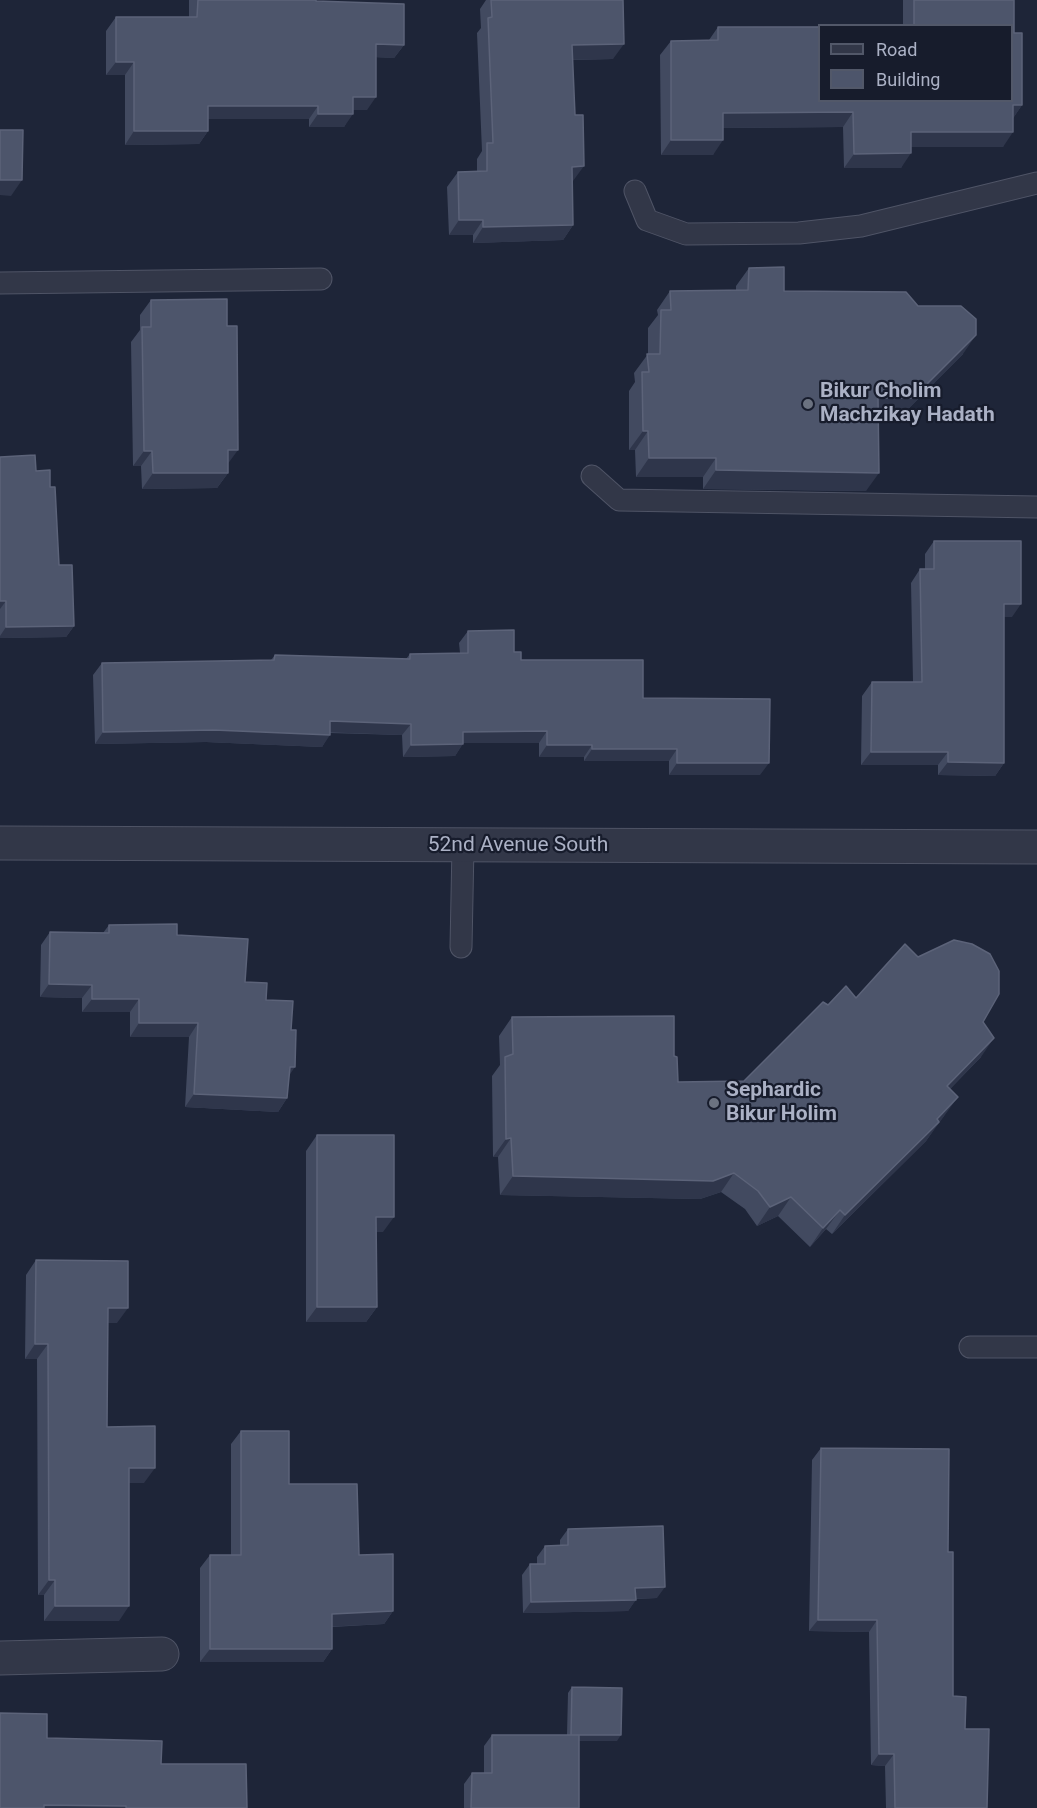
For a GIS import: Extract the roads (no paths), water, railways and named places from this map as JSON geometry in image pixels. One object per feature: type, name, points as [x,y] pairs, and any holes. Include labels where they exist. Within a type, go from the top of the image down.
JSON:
[{"type":"street","name":"52nd Avenue South","points":[[0,843],[1037,847]]},
{"type":"street","points":[[0,1658],[162,1654]]},
{"type":"lane","points":[[635,191],[647,220],[686,234],[799,233],[861,226],[1037,183]]},
{"type":"lane","points":[[0,283],[321,279]]},
{"type":"lane","points":[[592,476],[618,500],[1037,507]]},
{"type":"lane","points":[[461,947],[463,846]]},
{"type":"lane","points":[[970,1347],[1037,1347]]},
{"type":"place","name":"Bikur Cholim Machzikay Hadath","points":[[808,404]]},
{"type":"place","name":"Sephardic Bikur Holim","points":[[714,1103]]}]
